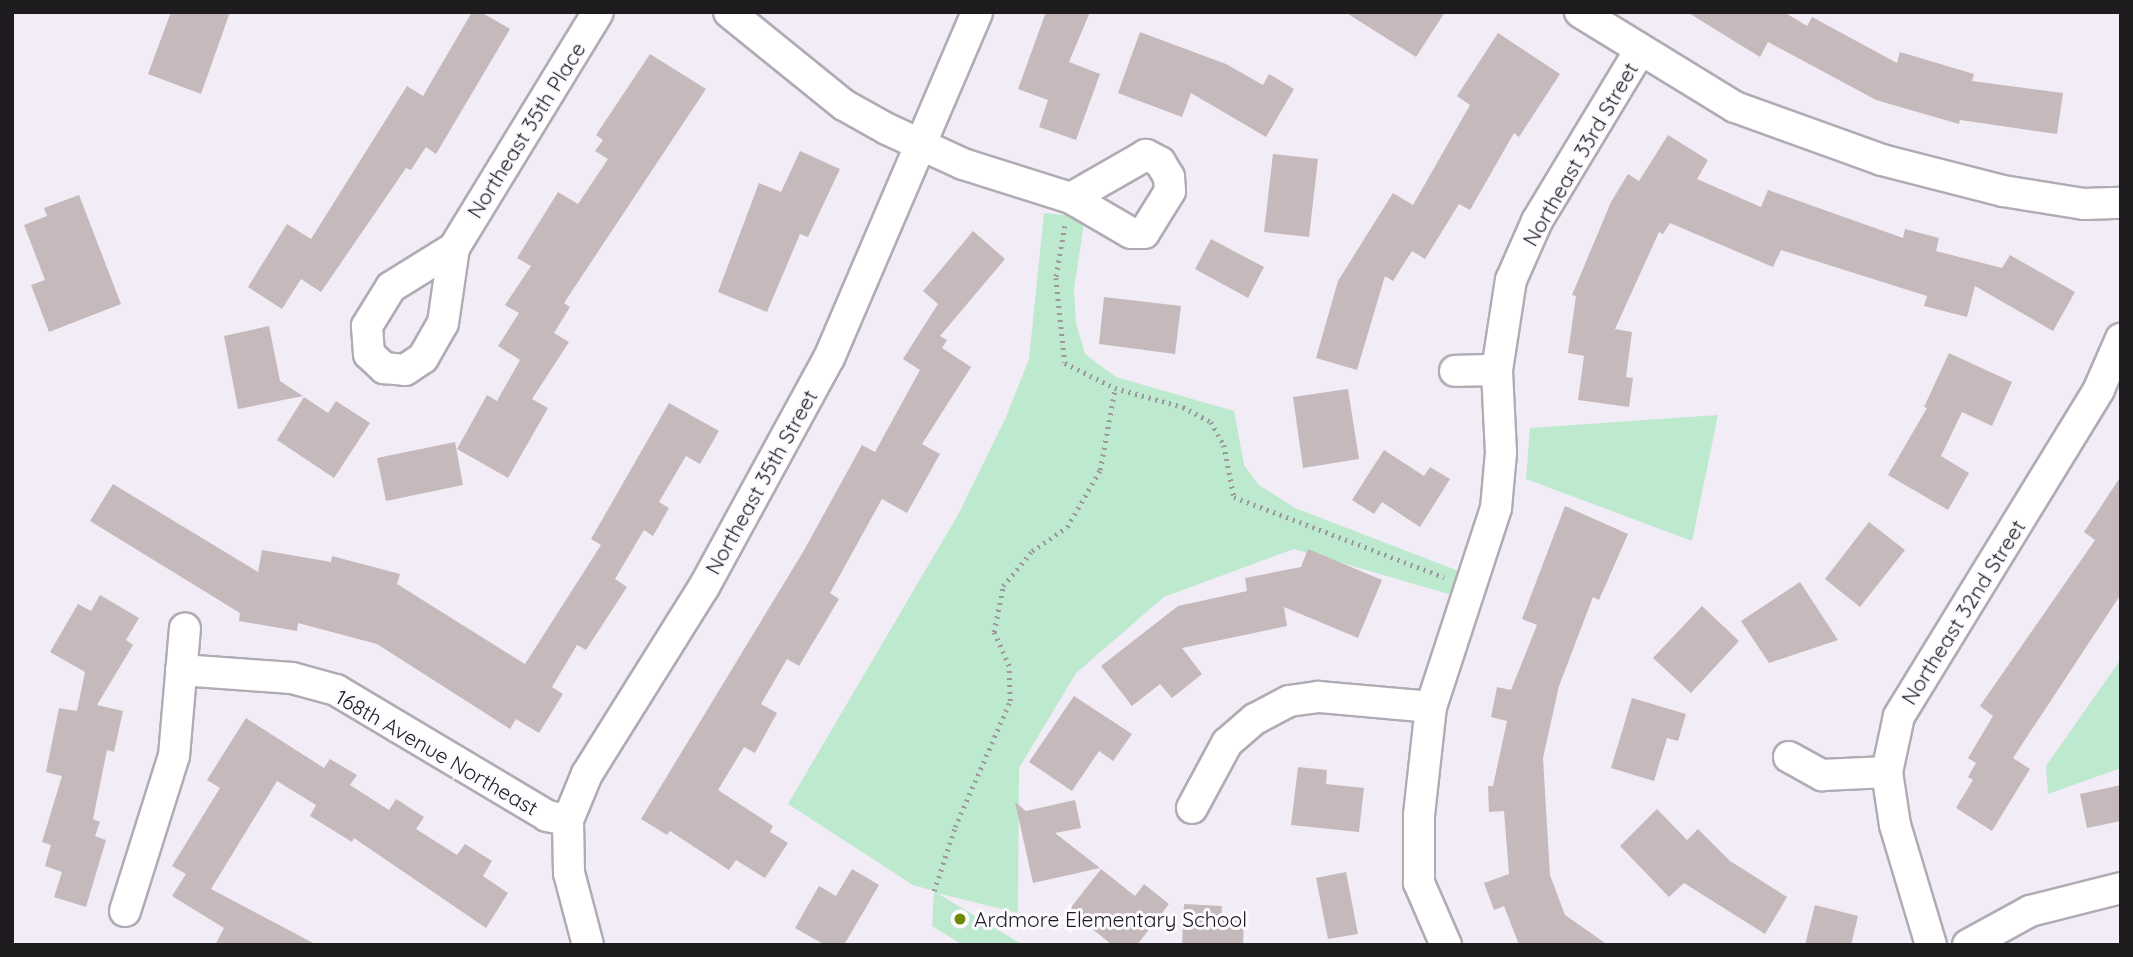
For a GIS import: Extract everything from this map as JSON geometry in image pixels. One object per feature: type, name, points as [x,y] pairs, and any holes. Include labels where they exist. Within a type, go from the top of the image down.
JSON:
[{"type":"street","name":"Northeast 35th Place","points":[[454,248],[598,12]]},
{"type":"street","points":[[729,12],[844,105],[922,146],[1048,195],[1071,198]]},
{"type":"street","name":"Northeast 35th Street","points":[[588,945],[569,873],[568,820],[587,774],[704,587],[829,358],[922,146],[977,12]]},
{"type":"street","points":[[1580,12],[1735,107],[1882,160],[2003,191],[2084,204],[2121,203]]},
{"type":"street","name":"Northeast 33rd Street","points":[[1431,707],[1496,508],[1502,453],[1497,370],[1511,281],[1537,221],[1640,50]]},
{"type":"street","name":"Northeast 32nd Street","points":[[1931,945],[1895,825],[1887,772],[1899,716],[2099,389],[2121,339]]},
{"type":"street","points":[[1455,370],[1497,370]]},
{"type":"street","points":[[125,911],[174,756],[185,628]]},
{"type":"street","name":"168th Avenue Northeast","points":[[181,670],[292,678],[336,690],[547,816],[568,820]]},
{"type":"street","points":[[1192,808],[1227,743],[1255,719],[1289,701],[1319,697],[1431,707],[1419,814],[1419,883],[1446,945]]},
{"type":"street","points":[[1789,757],[1822,775],[1887,772]]},
{"type":"street","points":[[1968,945],[2030,911],[2121,888]]},
{"type":"path","points":[[1071,198],[1056,278],[1065,363],[1115,388],[1182,407],[1211,422],[1224,445],[1234,497],[1469,587]]},
{"type":"path","points":[[934,891],[956,827],[1010,701],[1009,666],[994,632],[1003,586],[1032,551],[1067,527],[1100,470],[1115,388]]},
{"type":"green space","points":[[1044,213],[1085,217],[1074,290],[1076,323],[1085,354],[1116,377],[1234,411],[1244,465],[1259,485],[1295,508],[1469,575],[1459,597],[1294,549],[1164,597],[1076,673],[1019,768],[1018,913],[937,893],[1023,945],[963,945],[932,926],[934,891],[913,885],[788,804],[959,513],[1006,417],[1029,359]]},
{"type":"green space","points":[[1718,415],[1692,541],[1526,479],[1530,428]]},
{"type":"green space","points":[[2121,659],[2121,768],[2048,794],[2046,766]]},
{"type":"building","points":[[171,12],[230,12],[201,94],[148,74]]},
{"type":"building","points":[[472,12],[481,12],[510,29],[436,154],[426,147],[411,170],[406,168],[321,292],[301,279],[282,309],[248,287],[287,224],[311,239],[407,86],[423,96]]},
{"type":"building","points":[[1046,12],[1090,12],[1069,62],[1100,74],[1076,140],[1039,127],[1048,100],[1018,89]]},
{"type":"building","points":[[1345,12],[1445,12],[1416,57]]},
{"type":"building","points":[[1687,12],[1784,12],[1807,26],[1812,17],[1897,63],[1900,52],[1974,74],[1972,81],[2063,93],[2057,134],[1960,120],[1959,124],[1876,100],[1768,42],[1760,57]]},
{"type":"building","points":[[1140,32],[1226,64],[1263,85],[1269,74],[1294,89],[1266,137],[1191,93],[1182,117],[1118,93]]},
{"type":"building","points":[[1498,33],[1560,74],[1519,137],[1514,133],[1470,210],[1459,204],[1425,259],[1412,251],[1393,281],[1385,276],[1357,370],[1316,358],[1338,281],[1393,193],[1413,205],[1470,105],[1457,96]]},
{"type":"building","points":[[650,54],[706,89],[564,303],[570,307],[554,333],[569,342],[532,399],[548,408],[508,478],[457,449],[487,395],[497,401],[520,360],[498,346],[519,313],[505,305],[531,266],[517,258],[558,192],[578,204],[608,159],[595,151],[603,140],[596,135]]},
{"type":"building","points":[[1668,135],[1708,160],[1697,179],[1761,207],[1768,190],[1903,238],[1905,229],[1939,238],[1936,251],[2002,268],[2010,255],[2075,292],[2053,331],[1975,286],[1967,317],[1924,306],[1927,296],[1781,250],[1773,267],[1670,223],[1663,234],[1659,232],[1615,329],[1632,332],[1626,377],[1633,378],[1629,407],[1578,400],[1584,356],[1568,353],[1576,296],[1572,295],[1611,202],[1628,174],[1639,181]]},
{"type":"building","points":[[800,151],[840,169],[808,237],[800,234],[767,312],[718,292],[759,183],[781,192]]},
{"type":"building","points":[[1273,154],[1318,159],[1309,237],[1264,232]]},
{"type":"building","points":[[79,195],[121,304],[49,332],[31,285],[45,280],[24,225],[47,216],[44,208]]},
{"type":"building","points":[[973,231],[1005,259],[940,336],[947,340],[942,348],[971,367],[922,444],[940,454],[907,513],[882,499],[830,593],[839,599],[799,666],[787,659],[761,704],[777,713],[755,753],[744,747],[718,790],[773,826],[770,832],[788,843],[765,878],[736,860],[729,870],[670,831],[667,835],[641,819],[803,552],[862,445],[875,452],[920,370],[903,359],[938,304],[923,291]]},
{"type":"building","points":[[1211,239],[1264,267],[1248,298],[1195,269]]},
{"type":"building","points":[[1104,297],[1181,306],[1175,354],[1099,344]]},
{"type":"building","points":[[269,326],[280,381],[303,396],[238,409],[224,336]]},
{"type":"building","points":[[1949,353],[2012,382],[1992,426],[1962,412],[1941,456],[1969,473],[1948,510],[1888,475],[1927,408],[1924,407]]},
{"type":"building","points":[[1348,389],[1359,459],[1303,468],[1293,397]]},
{"type":"building","points":[[304,397],[328,413],[336,401],[370,423],[334,478],[277,440]]},
{"type":"building","points":[[669,403],[719,431],[700,464],[686,456],[659,502],[669,508],[653,536],[644,530],[615,579],[627,587],[586,650],[577,645],[552,687],[563,694],[539,733],[516,719],[510,729],[377,644],[298,623],[297,631],[239,621],[240,613],[90,521],[113,484],[258,572],[262,550],[331,562],[332,556],[400,574],[397,584],[525,664],[601,545],[591,539]]},
{"type":"building","points":[[455,442],[463,485],[386,501],[377,458]]},
{"type":"building","points":[[1384,450],[1424,476],[1430,467],[1450,479],[1420,527],[1382,502],[1374,514],[1352,500]]},
{"type":"building","points":[[2121,476],[2121,594],[2013,758],[2030,769],[1992,831],[1956,808],[1973,780],[1968,777],[1976,763],[1968,758],[1993,716],[1980,706],[2095,540],[2084,532]]},
{"type":"building","points":[[1565,506],[1628,534],[1599,600],[1593,597],[1559,686],[1543,758],[1550,875],[1565,915],[1608,945],[1519,945],[1504,906],[1494,910],[1484,883],[1509,874],[1504,811],[1489,812],[1488,786],[1493,786],[1507,721],[1491,717],[1497,687],[1511,690],[1537,625],[1522,619]]},
{"type":"building","points":[[1869,522],[1905,550],[1860,607],[1825,579]]},
{"type":"building","points":[[1308,549],[1382,580],[1358,638],[1284,607],[1287,626],[1182,648],[1202,674],[1172,698],[1160,684],[1132,706],[1101,666],[1178,606],[1247,591],[1245,578],[1301,567]]},
{"type":"building","points":[[1800,582],[1838,640],[1769,663],[1741,621]]},
{"type":"building","points":[[100,595],[139,618],[126,640],[133,645],[97,705],[123,711],[114,752],[107,750],[93,819],[100,822],[95,836],[106,840],[86,907],[54,897],[62,872],[45,866],[51,845],[42,842],[62,776],[46,772],[59,708],[77,711],[85,672],[50,652],[78,604],[91,611]]},
{"type":"building","points":[[1702,606],[1739,641],[1691,693],[1653,658]]},
{"type":"building","points":[[1074,696],[1132,734],[1113,761],[1099,751],[1072,791],[1029,762]]},
{"type":"building","points":[[1632,698],[1686,714],[1678,741],[1667,738],[1654,781],[1611,768]]},
{"type":"building","points":[[246,718],[324,768],[330,759],[357,775],[350,785],[389,810],[396,799],[424,817],[416,829],[457,855],[465,844],[492,861],[483,876],[508,893],[486,928],[354,838],[352,842],[310,816],[316,805],[277,781],[211,889],[317,945],[215,945],[224,928],[172,896],[186,874],[172,866],[220,788],[207,780]]},
{"type":"building","points":[[1298,767],[1327,770],[1326,784],[1364,788],[1359,832],[1291,825]]},
{"type":"building","points":[[2121,785],[2121,821],[2087,828],[2080,794]]},
{"type":"building","points":[[1075,800],[1081,828],[1055,833],[1100,868],[1033,883],[1015,802],[1026,811]]},
{"type":"building","points":[[1657,809],[1687,840],[1698,829],[1730,861],[1787,897],[1765,934],[1684,883],[1669,897],[1620,846]]},
{"type":"building","points":[[852,869],[879,885],[844,945],[825,945],[795,928],[819,886],[836,896]]},
{"type":"building","points":[[1101,869],[1135,896],[1144,884],[1169,904],[1137,945],[1112,945],[1069,910]]},
{"type":"building","points":[[1346,872],[1358,934],[1328,939],[1316,878]]},
{"type":"building","points":[[1184,904],[1222,906],[1221,919],[1244,920],[1243,945],[1182,945]]},
{"type":"building","points":[[1815,905],[1858,916],[1851,945],[1805,945]]},
{"type":"place","name":"Ardmore Elementary School","points":[[960,919]]}]
